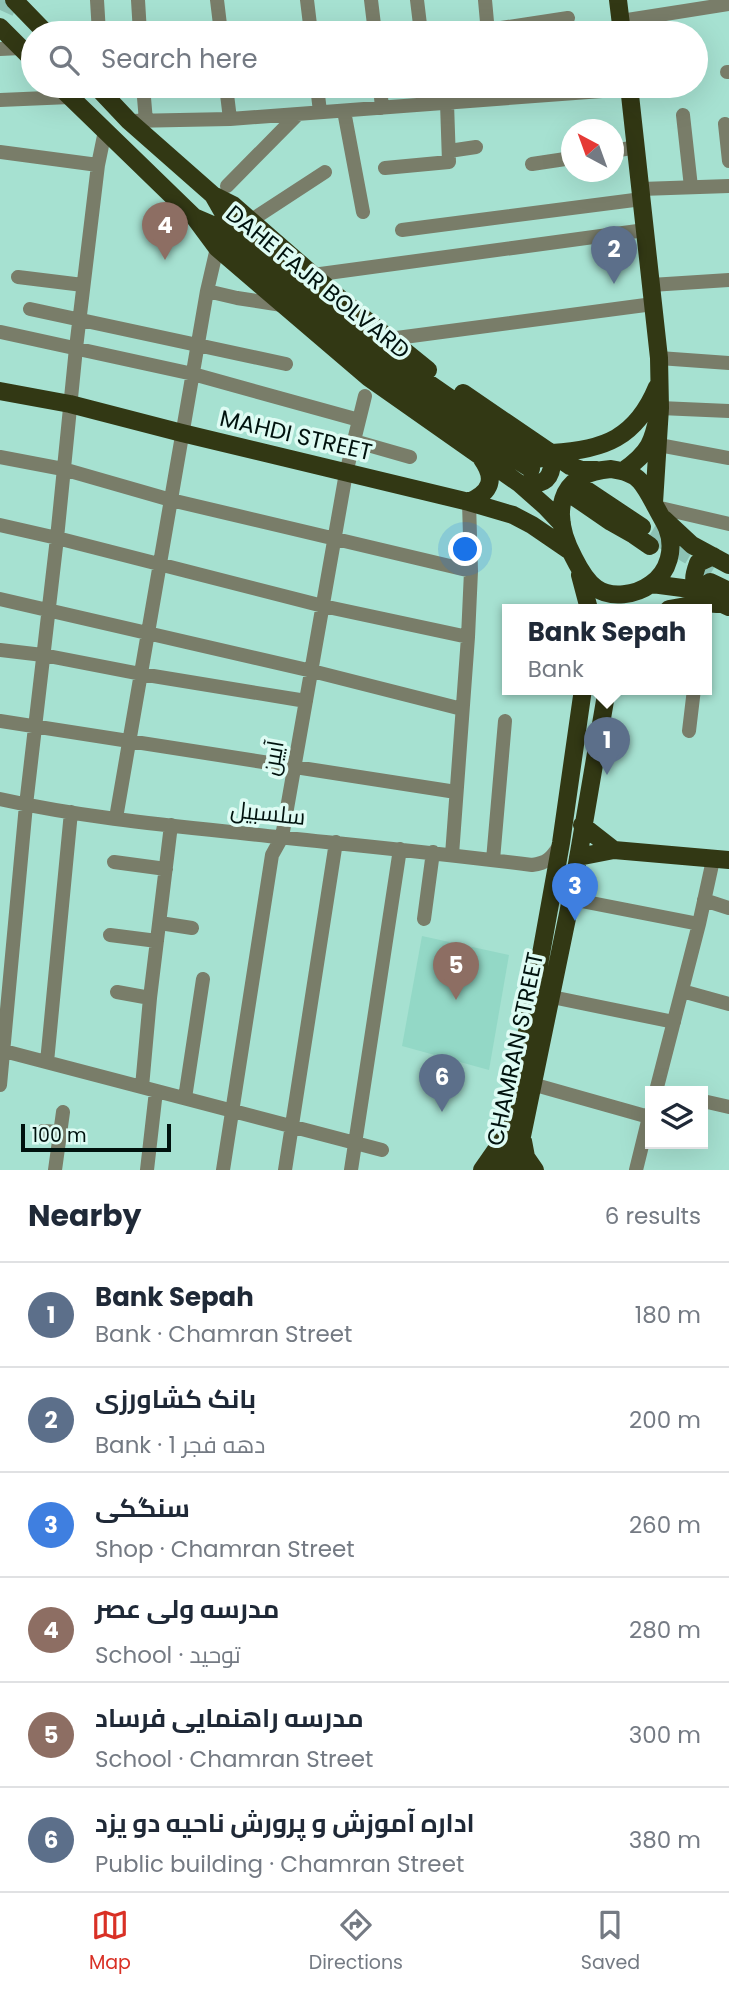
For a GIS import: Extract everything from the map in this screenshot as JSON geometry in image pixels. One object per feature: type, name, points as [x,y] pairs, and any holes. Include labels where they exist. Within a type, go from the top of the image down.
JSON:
[{"type":"main road","points":[[14,0],[34,21]]},
{"type":"main road","points":[[618,0],[621,21]]},
{"type":"main road","points":[[0,27],[21,48]]},
{"type":"main road","name":"DAHE FAJR BOLVARD","points":[[72,98],[194,217],[215,226],[358,351],[492,444],[541,460]]},
{"type":"main road","name":"DAHE FAJR BOLVARD","points":[[112,98],[220,190],[225,216],[310,292],[372,344],[541,460]]},
{"type":"main road","points":[[630,98],[659,358],[657,509],[692,545],[727,601]]},
{"type":"main road","points":[[220,190],[250,221],[389,339],[541,460],[553,464],[551,475],[542,484],[520,484]]},
{"type":"main road","points":[[194,217],[217,248],[369,378],[520,484],[562,524]]},
{"type":"main road","points":[[541,460],[597,448],[618,437],[638,423],[652,401],[660,380]]},
{"type":"main road","name":"MAHDI STREET","points":[[0,391],[70,404],[469,502],[513,515],[532,524],[573,556]]},
{"type":"main road","points":[[623,471],[641,459],[653,439],[660,408]]},
{"type":"main road","points":[[469,502],[482,496],[490,484],[489,470],[481,458]]},
{"type":"main road","points":[[541,460],[582,470],[611,469],[623,471],[640,480],[668,530],[671,548],[667,566],[662,574],[628,601],[596,588],[582,572],[564,535],[562,499],[572,484],[586,473],[597,470]]},
{"type":"main road","points":[[580,494],[651,539]]},
{"type":"main road","points":[[573,556],[587,604]]},
{"type":"main road","points":[[652,584],[690,589],[713,582]]},
{"type":"main road","points":[[677,604],[713,582]]},
{"type":"main road","name":"CHAMRAN STREET","points":[[502,1170],[515,1132],[525,1082],[582,695]]},
{"type":"main road","name":"CHAMRAN STREET","points":[[525,1082],[552,996],[606,695]]},
{"type":"main road","points":[[582,825],[614,850]]},
{"type":"main road","points":[[578,857],[614,850],[721,860]]},
{"type":"main road","points":[[482,1170],[515,1132],[534,1170]]},
{"type":"main road","name":"CHAMRAN STREET","points":[[515,1132],[515,1170]]},
{"type":"street","points":[[97,0],[98,21]]},
{"type":"street","points":[[138,0],[139,21]]},
{"type":"street","points":[[217,0],[220,21]]},
{"type":"street","points":[[307,0],[310,21]]},
{"type":"street","points":[[371,0],[374,21]]},
{"type":"street","points":[[417,0],[420,21]]},
{"type":"street","points":[[485,0],[487,21]]},
{"type":"street","points":[[650,21],[729,4]]},
{"type":"street","points":[[551,21],[568,18]]},
{"type":"street","points":[[0,49],[21,53]]},
{"type":"street","points":[[0,100],[21,97]]},
{"type":"street","points":[[141,98],[137,121],[230,119],[447,103],[470,98]]},
{"type":"street","points":[[227,98],[230,119]]},
{"type":"street","points":[[318,98],[320,112]]},
{"type":"street","points":[[381,98],[382,108]]},
{"type":"street","points":[[428,98],[429,104]]},
{"type":"street","points":[[385,167],[449,162],[447,103]]},
{"type":"street","points":[[344,111],[363,212]]},
{"type":"street","points":[[220,190],[298,114]]},
{"type":"street","points":[[683,115],[691,187]]},
{"type":"street","points":[[725,124],[729,161]]},
{"type":"street","points":[[0,1082],[6,960],[57,538],[83,285],[98,165],[105,131]]},
{"type":"street","points":[[449,151],[476,147]]},
{"type":"street","points":[[624,149],[636,147]]},
{"type":"street","points":[[0,152],[98,165]]},
{"type":"street","points":[[532,164],[561,160]]},
{"type":"street","points":[[250,221],[325,172]]},
{"type":"street","points":[[402,230],[691,187],[729,186]]},
{"type":"street","points":[[313,275],[645,230]]},
{"type":"street","points":[[116,818],[207,291],[217,248]]},
{"type":"street","points":[[18,277],[83,285]]},
{"type":"street","points":[[650,285],[729,280]]},
{"type":"street","points":[[207,291],[282,305]]},
{"type":"street","points":[[389,339],[653,304]]},
{"type":"street","points":[[30,309],[286,364]]},
{"type":"street","points":[[1,332],[193,374],[359,420]]},
{"type":"street","points":[[659,358],[729,363]]},
{"type":"street","name":"آیین","points":[[223,1170],[272,855],[282,837],[346,473],[365,396]]},
{"type":"street","points":[[660,408],[729,411]]},
{"type":"street","points":[[354,441],[410,457]]},
{"type":"street","points":[[659,445],[729,458]]},
{"type":"street","points":[[0,457],[63,469],[171,500],[471,571]]},
{"type":"street","points":[[452,855],[468,637],[471,571],[469,502]]},
{"type":"street","points":[[657,509],[729,524]]},
{"type":"street","points":[[0,525],[323,606],[468,637]]},
{"type":"street","points":[[0,599],[312,671],[462,709]]},
{"type":"street","points":[[0,650],[43,655],[306,701]]},
{"type":"street","points":[[689,731],[693,695]]},
{"type":"street","points":[[0,721],[456,792]]},
{"type":"street","points":[[493,860],[505,721]]},
{"type":"street","name":"سلسبیل","points":[[0,799],[71,812],[171,825],[533,865]]},
{"type":"street","points":[[47,1062],[71,812]]},
{"type":"street","points":[[148,1170],[150,998],[171,825]]},
{"type":"street","points":[[285,1170],[335,842]]},
{"type":"street","points":[[533,865],[543,864],[550,859],[561,843]]},
{"type":"street","points":[[351,1170],[400,849]]},
{"type":"street","points":[[424,919],[433,852]]},
{"type":"street","points":[[659,1086],[705,900],[721,860]]},
{"type":"street","points":[[114,862],[166,869]]},
{"type":"street","points":[[533,865],[549,885],[550,899]]},
{"type":"street","points":[[571,899],[699,924]]},
{"type":"street","points":[[705,900],[729,908]]},
{"type":"street","points":[[160,923],[192,928]]},
{"type":"street","points":[[110,935],[157,941]]},
{"type":"street","points":[[185,1098],[203,979]]},
{"type":"street","points":[[682,991],[729,1004]]},
{"type":"street","points":[[117,992],[150,998]]},
{"type":"street","points":[[552,996],[674,1022]]},
{"type":"street","points":[[3,1043],[47,1062],[382,1150]]},
{"type":"street","points":[[525,1082],[645,1114]]},
{"type":"street","points":[[708,1102],[729,1107]]},
{"type":"street","points":[[55,1170],[63,1112]]},
{"type":"street","points":[[43,1130],[60,1132]]},
{"type":"street","points":[[636,1170],[645,1135]]},
{"type":"shaded area","points":[[422,936],[509,955],[489,1070],[402,1046]]},
{"type":"tunnel","points":[[0,0],[26,12]]},
{"type":"tunnel","points":[[651,533],[716,571]]},
{"type":"place","name":"مدرسه ولی عصر","points":[[165,260]]},
{"type":"place","name":"بانک کشاورزی","points":[[614,284]]},
{"type":"place","name":"Bank Sepah","points":[[607,775]]},
{"type":"place","name":"سنگکی","points":[[575,921]]},
{"type":"place","name":"مدرسه راهنمایی فرساد","points":[[456,1000]]},
{"type":"place","name":"اداره آموزش و پرورش ناحیه دو یزد","points":[[442,1112]]}]
